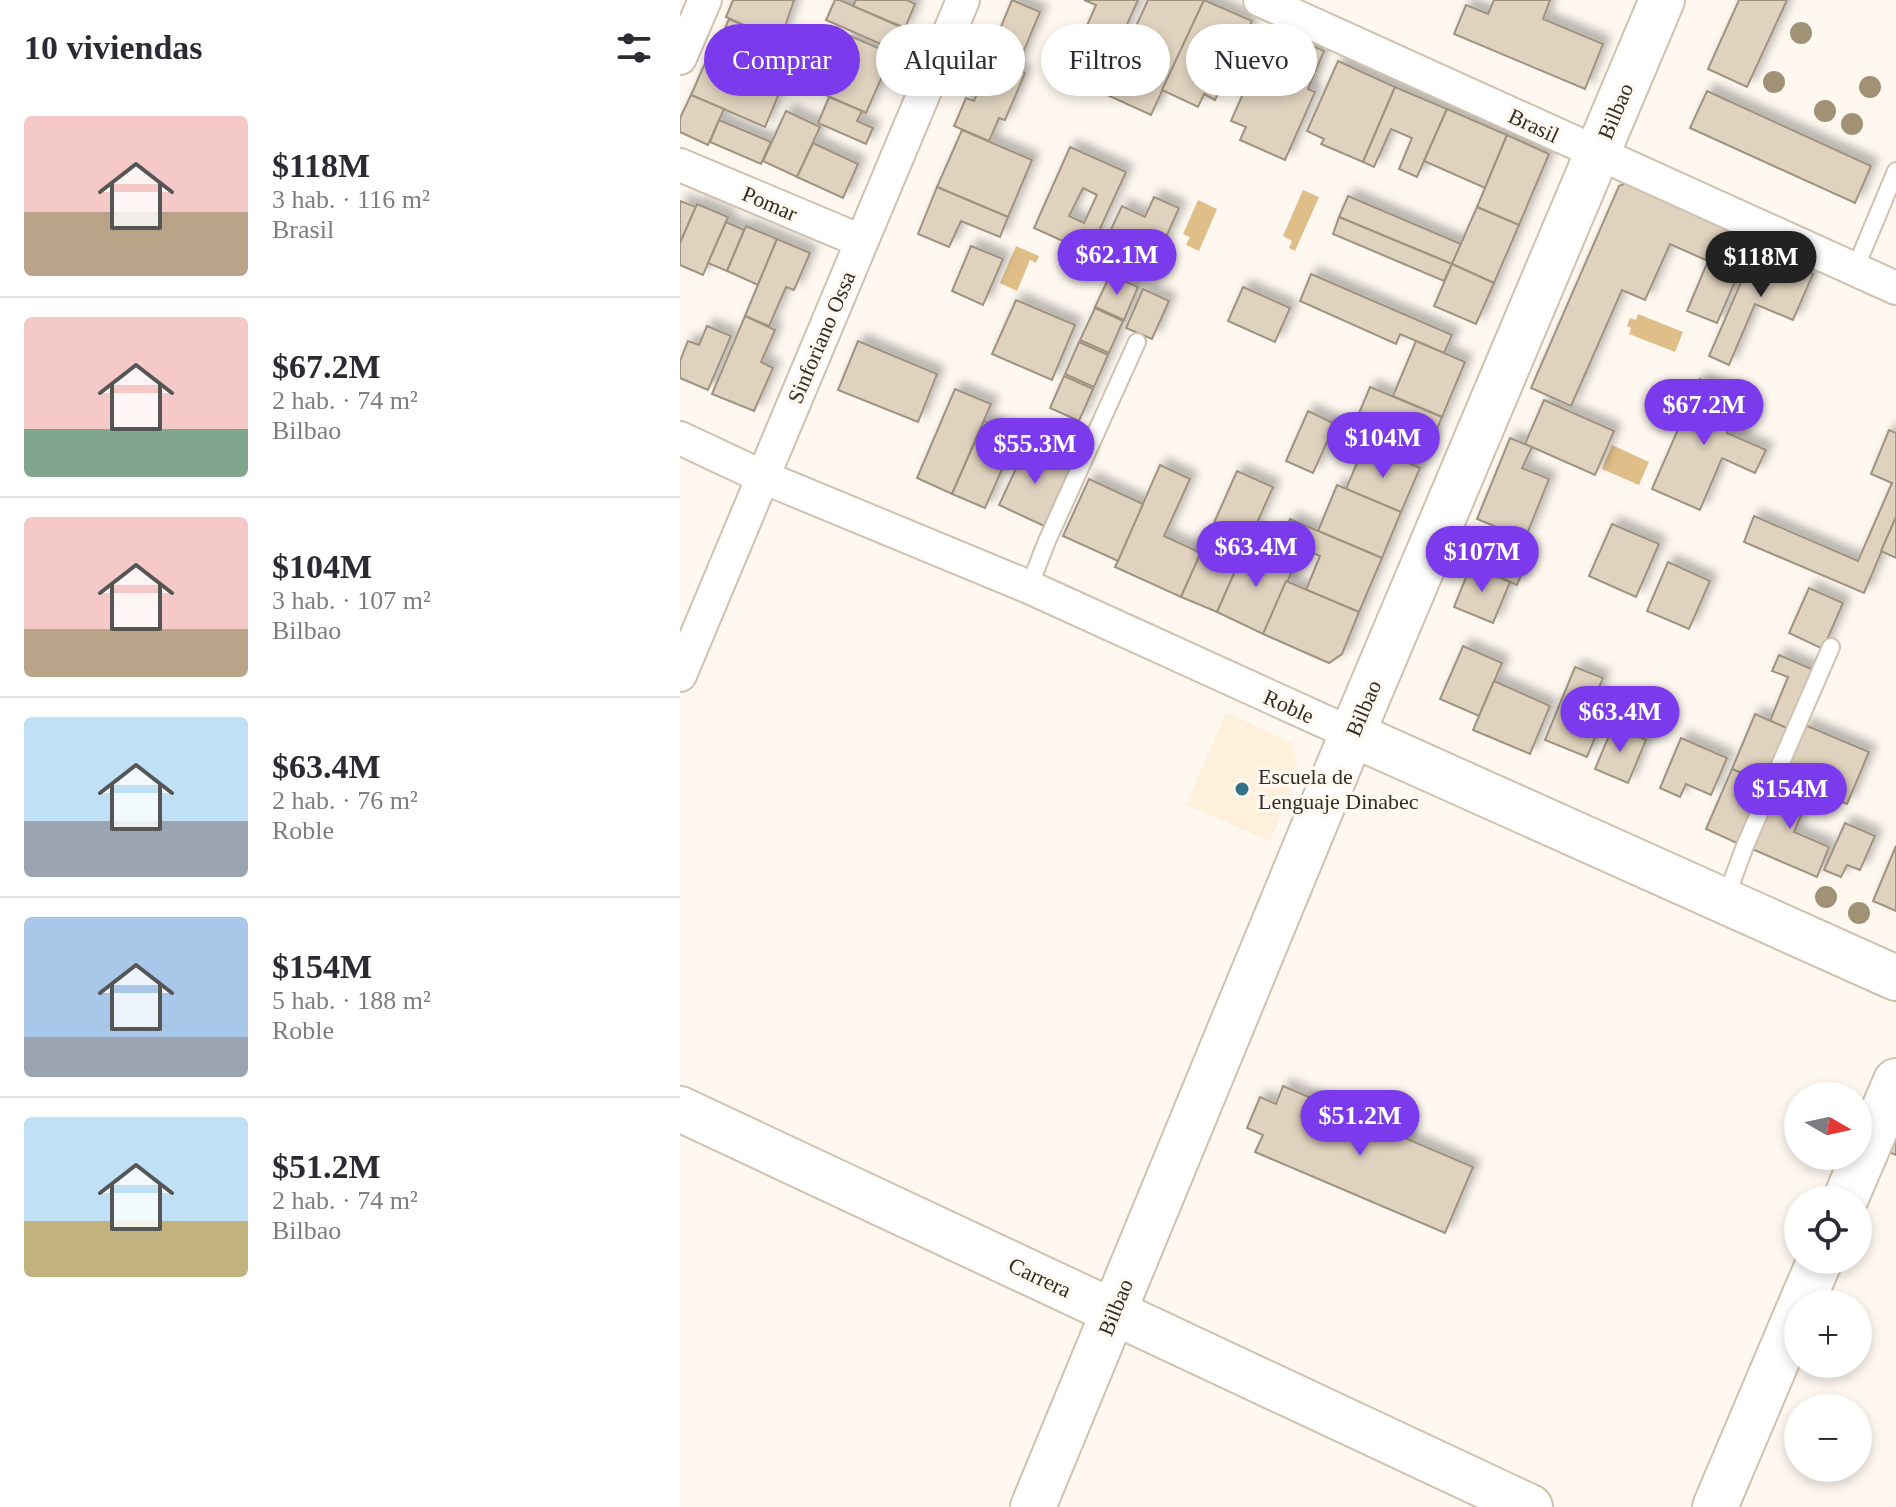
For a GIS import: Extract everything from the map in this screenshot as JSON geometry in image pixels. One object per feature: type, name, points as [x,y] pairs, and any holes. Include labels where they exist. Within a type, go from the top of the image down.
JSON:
[{"type":"street","points":[[680,58],[705,0]]},
{"type":"street","name":"Sinforiano Ossa","points":[[680,675],[963,0]]},
{"type":"street","name":"Brasil","points":[[1260,0],[1896,288]]},
{"type":"street","name":"Bilbao","points":[[1033,1507],[1352,734],[1662,0]]},
{"type":"street","name":"Pomar","points":[[680,165],[861,241]]},
{"type":"street","name":"Roble","points":[[680,438],[763,477],[1029,587],[1896,978]]},
{"type":"street","points":[[1851,1186],[1896,1081]]},
{"type":"street","name":"Carrera","points":[[680,1109],[1530,1507]]},
{"type":"street","points":[[1715,1507],[1784,1344]]},
{"type":"lane","points":[[1855,269],[1896,171]]},
{"type":"lane","points":[[1029,587],[1137,342]]},
{"type":"lane","points":[[1724,902],[1831,647]]},
{"type":"shaded area","points":[[1303,190],[1319,197],[1295,251],[1289,248],[1292,241],[1283,236]]},
{"type":"shaded area","points":[[1198,200],[1217,209],[1199,251],[1186,245],[1190,237],[1183,234]]},
{"type":"shaded area","points":[[1016,246],[1039,256],[1036,263],[1030,260],[1017,291],[1000,283]]},
{"type":"shaded area","points":[[1638,314],[1683,332],[1675,352],[1629,334],[1631,328],[1627,326],[1630,318],[1636,320]]},
{"type":"shaded area","points":[[1612,445],[1649,462],[1639,485],[1602,469]]},
{"type":"shaded area","name":"Escuela de Lenguaje Dinabec","points":[[1226,713],[1291,742],[1299,773],[1270,841],[1186,805]]},
{"type":"building","points":[[733,0],[794,0],[786,24],[742,24],[726,17]]},
{"type":"building","points":[[835,0],[840,0],[894,24],[876,24],[876,42],[860,35],[860,24],[835,24],[826,20]]},
{"type":"building","points":[[856,0],[907,0],[915,4],[907,24],[896,24],[853,6]]},
{"type":"building","points":[[1012,0],[1040,12],[1025,48],[1025,24],[1002,24]]},
{"type":"building","points":[[1084,0],[1138,0],[1127,24],[1088,24],[1096,5]]},
{"type":"building","points":[[1148,0],[1204,0],[1193,24],[1186,24],[1186,39],[1170,74],[1170,24],[1137,24]]},
{"type":"building","points":[[1204,0],[1252,21],[1251,24],[1193,24]]},
{"type":"building","points":[[1494,0],[1550,0],[1543,19],[1603,44],[1585,89],[1454,34],[1466,5],[1488,14]]},
{"type":"building","points":[[1739,0],[1787,0],[1747,87],[1708,69]]},
{"type":"building","points":[[1186,39],[1186,96],[1203,96],[1198,107],[1170,94],[1170,73]]},
{"type":"building","points":[[860,40],[876,47],[876,90],[866,113],[828,96],[860,96]]},
{"type":"building","points":[[1317,48],[1324,51],[1317,68]]},
{"type":"building","points":[[1338,61],[1395,87],[1363,162],[1321,144],[1324,139],[1307,131]]},
{"type":"building","points":[[704,65],[704,96],[778,96],[765,127],[691,95]]},
{"type":"building","points":[[1395,87],[1447,109],[1417,177],[1399,169],[1412,138],[1391,129],[1374,167],[1363,162]]},
{"type":"building","points":[[1707,91],[1871,166],[1855,203],[1690,128]]},
{"type":"building","points":[[691,95],[724,109],[708,145],[680,132],[680,118]]},
{"type":"building","points":[[976,96],[1015,96],[1005,120],[999,118],[989,141],[954,126],[966,98],[974,101]]},
{"type":"building","points":[[1109,96],[1160,96],[1151,115]]},
{"type":"building","points":[[1242,96],[1313,96],[1285,160],[1240,140],[1246,127],[1231,121]]},
{"type":"building","points":[[829,97],[862,111],[857,121],[873,128],[866,144],[818,123]]},
{"type":"building","points":[[1447,109],[1507,135],[1485,188],[1424,161]]},
{"type":"building","points":[[786,111],[820,127],[797,177],[763,161]]},
{"type":"building","points":[[719,120],[771,142],[761,164],[710,142]]},
{"type":"building","points":[[962,130],[1032,160],[1008,217],[937,187]]},
{"type":"building","points":[[1507,135],[1549,154],[1519,225],[1477,207]]},
{"type":"building","points":[[813,143],[858,164],[843,198],[797,177]]},
{"type":"building","points":[[1070,147],[1126,172],[1089,253],[1034,228]],"holes":[[[1083,188],[1097,195],[1084,223],[1069,216]]]},
{"type":"building","points":[[1637,179],[1757,231],[1717,323],[1687,311],[1708,261],[1670,244],[1645,300],[1622,290],[1571,406],[1531,388],[1619,186]]},
{"type":"building","points":[[937,187],[1008,217],[1000,237],[961,221],[949,247],[918,234]]},
{"type":"building","points":[[1348,196],[1461,244],[1452,264],[1339,217]]},
{"type":"building","points":[[1154,197],[1179,208],[1147,280],[1098,257],[1122,206],[1145,217]]},
{"type":"building","points":[[680,201],[696,207],[680,243]]},
{"type":"building","points":[[697,204],[728,217],[703,275],[680,265],[680,243]]},
{"type":"building","points":[[1477,207],[1519,225],[1494,283],[1452,264]]},
{"type":"building","points":[[1339,217],[1452,264],[1444,281],[1333,234]]},
{"type":"building","points":[[726,222],[744,230],[727,271],[708,263]]},
{"type":"building","points":[[746,226],[777,239],[758,285],[727,271]]},
{"type":"building","points":[[777,239],[810,253],[794,290],[786,287],[769,326],[745,316]]},
{"type":"building","points":[[971,246],[1003,259],[983,305],[952,291]]},
{"type":"building","points":[[1755,250],[1813,274],[1793,320],[1755,304],[1729,365],[1709,356]]},
{"type":"building","points":[[1452,264],[1494,283],[1476,324],[1434,306]]},
{"type":"building","points":[[1311,274],[1452,335],[1444,353],[1400,334],[1396,344],[1300,301]]},
{"type":"building","points":[[1110,275],[1138,287],[1124,320],[1095,307]]},
{"type":"building","points":[[1243,287],[1290,308],[1275,342],[1228,321]]},
{"type":"building","points":[[1143,289],[1169,301],[1152,339],[1126,328]]},
{"type":"building","points":[[1016,300],[1075,325],[1052,380],[992,354]]},
{"type":"building","points":[[1095,308],[1123,321],[1109,353],[1080,340]]},
{"type":"building","points":[[745,316],[775,330],[761,362],[773,368],[754,411],[712,394]]},
{"type":"building","points":[[707,326],[731,336],[708,390],[680,378],[680,361],[688,341],[699,345]]},
{"type":"building","points":[[858,341],[937,374],[918,422],[838,390]]},
{"type":"building","points":[[1416,341],[1465,362],[1442,417],[1393,396]]},
{"type":"building","points":[[1079,342],[1108,355],[1094,387],[1065,374]]},
{"type":"building","points":[[1064,376],[1093,389],[1079,421],[1050,408]]},
{"type":"building","points":[[1700,379],[1742,398],[1727,433],[1766,450],[1755,473],[1722,458],[1700,510],[1652,489]]},
{"type":"building","points":[[1370,387],[1442,417],[1425,456],[1354,425]]},
{"type":"building","points":[[955,389],[991,404],[952,494],[917,478]]},
{"type":"building","points":[[1544,400],[1614,431],[1595,475],[1525,444]]},
{"type":"building","points":[[1308,411],[1335,424],[1313,473],[1286,461]]},
{"type":"building","points":[[984,421],[1017,435],[985,508],[952,494]]},
{"type":"building","points":[[1889,430],[1896,433],[1896,517],[1864,593],[1744,542],[1754,516],[1858,561],[1892,483],[1871,474]]},
{"type":"building","points":[[1510,438],[1532,447],[1522,468],[1549,479],[1525,539],[1477,519]]},
{"type":"building","points":[[1026,447],[1071,467],[1044,526],[999,505]]},
{"type":"building","points":[[1362,451],[1385,461],[1388,454],[1420,468],[1401,512],[1346,489]]},
{"type":"building","points":[[1160,465],[1190,479],[1164,536],[1201,553],[1181,597],[1115,567]]},
{"type":"building","points":[[1237,471],[1273,487],[1217,612],[1181,597]]},
{"type":"building","points":[[1089,479],[1143,504],[1118,561],[1063,536]]},
{"type":"building","points":[[1337,485],[1401,512],[1382,558],[1318,531]]},
{"type":"building","points":[[1896,517],[1896,558],[1881,551]]},
{"type":"building","points":[[1290,519],[1382,558],[1359,612],[1306,590],[1320,556],[1282,540]]},
{"type":"building","points":[[1612,524],[1659,544],[1636,597],[1589,576]]},
{"type":"building","points":[[1492,535],[1531,551],[1517,585],[1467,564],[1475,545],[1486,549]]},
{"type":"building","points":[[1247,544],[1295,565],[1263,634],[1217,612]]},
{"type":"building","points":[[1668,562],[1710,581],[1689,629],[1647,611]]},
{"type":"building","points":[[1471,565],[1510,582],[1493,623],[1454,607]]},
{"type":"building","points":[[1286,581],[1359,612],[1342,654],[1329,663],[1263,634]]},
{"type":"building","points":[[1809,588],[1843,603],[1823,649],[1789,633]]},
{"type":"building","points":[[1463,646],[1502,663],[1479,716],[1440,699]]},
{"type":"building","points":[[1779,655],[1814,670],[1789,729],[1770,721],[1788,677],[1772,671]]},
{"type":"building","points":[[1575,667],[1603,678],[1593,702],[1607,708],[1587,757],[1545,740]]},
{"type":"building","points":[[1494,681],[1550,706],[1530,754],[1473,730]]},
{"type":"building","points":[[1755,714],[1789,729],[1765,783],[1732,769]]},
{"type":"building","points":[[1805,725],[1869,752],[1847,804],[1783,776]]},
{"type":"building","points":[[1613,726],[1646,740],[1628,783],[1595,769]]},
{"type":"building","points":[[1681,738],[1727,758],[1711,795],[1686,784],[1680,797],[1660,788]]},
{"type":"building","points":[[1732,769],[1765,783],[1739,844],[1706,829]]},
{"type":"building","points":[[1783,776],[1812,789],[1794,832],[1829,847],[1817,877],[1752,849]]},
{"type":"building","points":[[1845,823],[1875,836],[1860,870],[1847,865],[1841,877],[1824,870]]},
{"type":"building","points":[[1896,846],[1896,911],[1873,901]]},
{"type":"building","points":[[1283,1086],[1473,1167],[1445,1233],[1255,1152],[1263,1135],[1247,1128],[1260,1097],[1276,1104]]},
{"type":"building","points":[[1896,1121],[1896,1155],[1882,1149]]},
{"type":"place","name":"Escuela de Lenguaje Dinabec","points":[[1242,789]]}]
